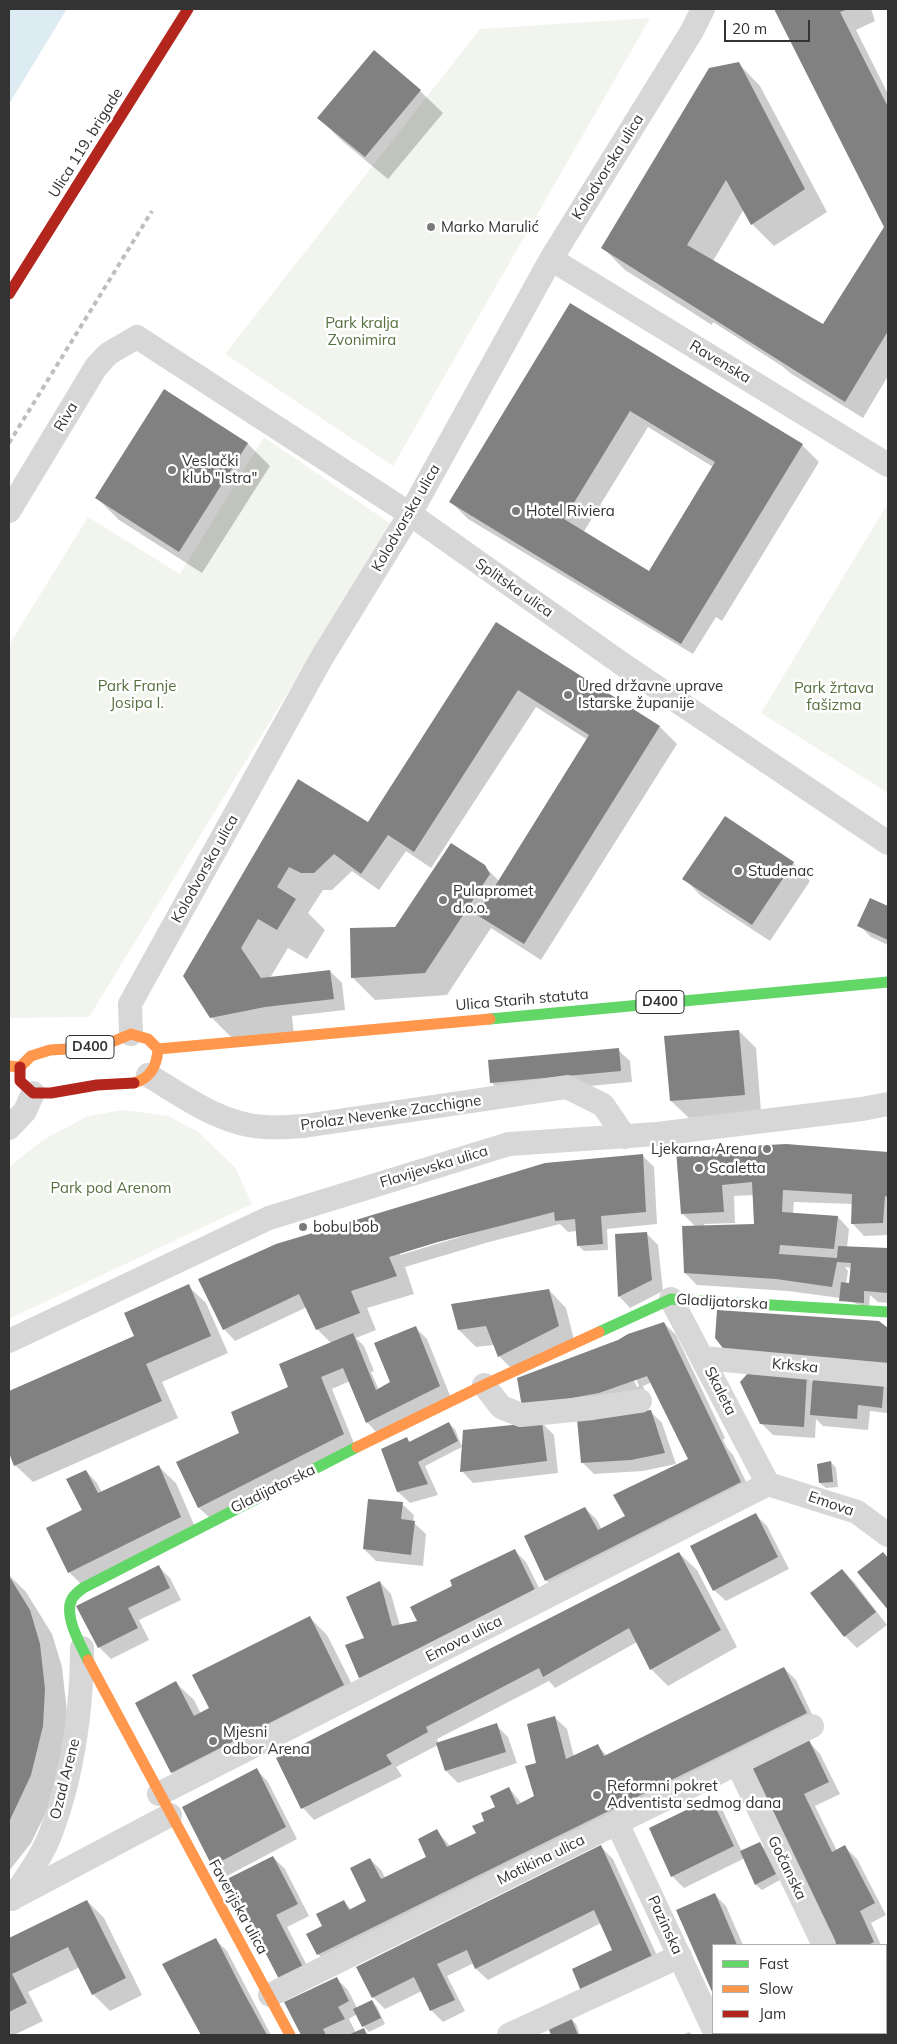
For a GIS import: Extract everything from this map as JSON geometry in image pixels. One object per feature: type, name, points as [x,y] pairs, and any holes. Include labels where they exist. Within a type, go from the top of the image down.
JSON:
[{"type":"main road","name":"Ulica 119. brigade","points":[[9,294],[188,9]]},
{"type":"main road","name":"Ulica Starih statuta","points":[[158,1049],[888,982]]},
{"type":"main road","name":"D400","points":[[33,1093],[20,1080],[14,1066],[31,1056],[50,1050],[100,1047],[131,1034],[148,1038],[158,1049]]},
{"type":"main road","points":[[33,1093],[48,1094],[90,1084],[138,1083],[157,1065],[158,1049]]},
{"type":"main road","name":"Gladijatorska","points":[[70,1604],[74,1595],[83,1588],[168,1543],[484,1385],[671,1299],[888,1312]]},
{"type":"main road","name":"Ozad Arene","points":[[70,1604],[75,1633],[82,1648],[159,1794]]},
{"type":"main road","name":"Faverijska ulica","points":[[159,1794],[270,1995],[290,2035]]},
{"type":"street","name":"Kolodvorska ulica","points":[[131,1034],[130,1004],[321,659],[410,514],[551,259],[692,31],[702,9]]},
{"type":"street","name":"Ravenska","points":[[551,259],[888,465]]},
{"type":"street","name":"Splitska ulica","points":[[137,337],[410,514],[625,666],[888,843]]},
{"type":"street","name":"Riva","points":[[9,511],[96,367],[108,354],[137,337]]},
{"type":"street","name":"Prolaz Nevenke Zacchigne","points":[[148,1075],[209,1111],[235,1122],[264,1128],[304,1126],[567,1087],[603,1105],[625,1136]]},
{"type":"street","points":[[9,1128],[24,1111],[33,1093]]},
{"type":"street","name":"Flavijevska ulica","points":[[9,1340],[269,1218],[509,1144],[677,1132],[862,1109],[888,1104]]},
{"type":"street","name":"Skaleta","points":[[671,1299],[768,1484]]},
{"type":"street","name":"Krkska","points":[[703,1358],[888,1374]]},
{"type":"street","points":[[484,1385],[501,1407],[522,1415],[640,1401]]},
{"type":"street","name":"Emova","points":[[768,1484],[857,1512],[888,1535]]},
{"type":"street","name":"Emova ulica","points":[[159,1794],[768,1484]]},
{"type":"street","name":"Ozad Arene","points":[[10,1900],[38,1859],[52,1831],[77,1731],[82,1690],[82,1648]]},
{"type":"street","name":"Motikina ulica","points":[[270,1995],[812,1726]]},
{"type":"street","name":"Gočanska","points":[[737,1763],[824,1944]]},
{"type":"street","name":"Ozad Arene","points":[[10,1900],[170,1815]]},
{"type":"street","name":"Pazinska","points":[[617,1823],[712,2026]]},
{"type":"street","points":[[509,2035],[680,1956]]},
{"type":"green space","name":"Park kralja Zvonimira","points":[[650,18],[393,466],[225,354],[480,29]]},
{"type":"green space","name":"Park Franje Josipa I.","points":[[264,437],[391,524],[89,1017],[9,1018],[9,645],[88,517],[180,574]]},
{"type":"green space","name":"Park žrtava fašizma","points":[[888,503],[888,793],[761,713]]},
{"type":"green space","name":"Park pod Arenom","points":[[123,1110],[168,1116],[197,1131],[235,1167],[252,1204],[9,1319],[9,1167],[43,1140],[88,1116]]},
{"type":"shaded area","points":[[9,9],[67,9],[9,104]]},
{"type":"building","points":[[774,9],[848,9],[840,12],[888,107],[888,331],[845,402],[601,248],[709,68],[739,62],[805,189],[751,225],[726,180],[687,245],[823,324],[884,227]]},
{"type":"building","points":[[374,50],[421,90],[365,157],[317,118]]},
{"type":"building","points":[[570,303],[803,444],[681,644],[449,502]],"holes":[[[630,411],[715,462],[649,571],[564,519]]]},
{"type":"building","name":"Veslački klub \"Istra\"","points":[[164,389],[248,443],[179,552],[95,498]]},
{"type":"building","points":[[496,622],[660,726],[524,944],[477,915],[589,735],[518,690],[414,852],[388,835],[361,874],[334,854],[314,873],[301,873],[289,867],[277,887],[296,899],[277,930],[258,919],[241,948],[261,978],[330,970],[334,999],[265,1007],[210,1018],[183,976],[298,779],[368,822]]},
{"type":"building","name":"Studenac","points":[[725,816],[794,862],[752,925],[682,879]]},
{"type":"building","name":"Pulapromet d.o.o.","points":[[451,843],[485,865],[490,874],[425,973],[351,978],[350,928],[395,927]]},
{"type":"building","points":[[870,898],[888,906],[888,940],[857,926]]},
{"type":"building","points":[[739,1030],[745,1095],[670,1101],[664,1036]]},
{"type":"building","points":[[619,1048],[621,1071],[490,1083],[488,1060]]},
{"type":"building","points":[[786,1144],[888,1152],[888,1197],[885,1196],[883,1223],[851,1224],[852,1194],[783,1190],[782,1212],[838,1216],[834,1249],[780,1245],[779,1254],[837,1258],[838,1246],[888,1248],[888,1293],[864,1291],[864,1303],[839,1301],[841,1282],[849,1283],[851,1263],[837,1262],[832,1287],[776,1279],[684,1273],[682,1226],[754,1224],[752,1182],[722,1185],[724,1212],[681,1214],[676,1150]]},
{"type":"building","points":[[643,1154],[646,1212],[601,1216],[603,1244],[577,1246],[575,1219],[555,1221],[554,1212],[438,1242],[389,1257],[397,1276],[351,1291],[360,1313],[316,1330],[299,1294],[223,1330],[198,1279],[276,1244],[545,1163]]},
{"type":"building","points":[[647,1232],[652,1280],[618,1297],[615,1234]]},
{"type":"building","points":[[189,1284],[211,1336],[146,1364],[162,1401],[14,1466],[9,1453],[9,1391],[134,1336],[124,1313]]},
{"type":"building","points":[[549,1289],[559,1326],[498,1357],[486,1326],[458,1330],[451,1304]]},
{"type":"building","points":[[717,1310],[879,1321],[888,1328],[888,1365],[726,1352],[715,1338]]},
{"type":"building","points":[[664,1322],[741,1482],[545,1581],[524,1536],[585,1507],[598,1530],[625,1516],[613,1495],[688,1459],[647,1376],[599,1393],[522,1407],[517,1378],[618,1340],[628,1334]]},
{"type":"building","points":[[416,1326],[440,1386],[366,1423],[343,1368],[321,1377],[344,1434],[198,1508],[176,1462],[239,1433],[231,1412],[288,1387],[279,1364],[353,1333],[376,1390],[390,1382],[374,1343]]},
{"type":"building","points":[[749,1372],[807,1375],[804,1427],[760,1424],[740,1382]]},
{"type":"building","points":[[813,1375],[884,1381],[882,1408],[858,1405],[857,1419],[810,1415]]},
{"type":"building","points":[[651,1410],[665,1453],[631,1460],[581,1463],[577,1419]]},
{"type":"building","points":[[449,1422],[458,1441],[418,1462],[428,1484],[397,1492],[381,1449],[407,1437],[409,1442]]},
{"type":"building","points":[[542,1422],[547,1461],[460,1472],[463,1430]]},
{"type":"building","points":[[831,1461],[833,1482],[819,1483],[817,1464]]},
{"type":"building","points":[[159,1465],[181,1517],[68,1573],[46,1528],[82,1510],[66,1479],[86,1470],[98,1493]]},
{"type":"building","points":[[368,1499],[403,1502],[401,1519],[415,1521],[411,1555],[363,1549]]},
{"type":"building","points":[[756,1513],[778,1557],[713,1591],[690,1546]]},
{"type":"building","points":[[515,1549],[536,1592],[359,1678],[345,1645],[364,1638],[346,1597],[380,1581],[392,1626],[417,1621],[410,1607],[452,1586],[450,1580]]},
{"type":"building","points":[[679,1552],[721,1630],[650,1670],[629,1628],[543,1677],[539,1668],[426,1727],[428,1732],[386,1755],[392,1764],[301,1809],[276,1758]]},
{"type":"building","points":[[883,1552],[888,1558],[888,1610],[857,1572]]},
{"type":"building","points":[[159,1565],[170,1588],[128,1608],[138,1628],[98,1648],[76,1606]]},
{"type":"building","points":[[842,1569],[876,1612],[844,1637],[810,1593]]},
{"type":"building","points":[[9,1576],[30,1610],[40,1644],[45,1689],[43,1726],[31,1775],[9,1822]]},
{"type":"building","points":[[310,1616],[344,1685],[171,1773],[135,1703],[176,1681],[194,1716],[209,1708],[192,1675]]},
{"type":"building","points":[[784,1667],[807,1713],[317,1955],[306,1934],[322,1926],[316,1914],[344,1900],[349,1910],[366,1901],[350,1868],[370,1858],[381,1879],[426,1857],[418,1839],[437,1829],[447,1847],[476,1833],[472,1826],[484,1821],[481,1813],[495,1807],[490,1796],[509,1787],[517,1805],[534,1796],[525,1766],[536,1763],[527,1724],[555,1716],[566,1759],[598,1744],[604,1756]]},
{"type":"building","points":[[497,1723],[506,1752],[445,1771],[436,1743]]},
{"type":"building","points":[[809,1740],[829,1782],[804,1794],[832,1852],[845,1845],[875,1903],[860,1911],[874,1942],[870,1944],[834,1944],[749,1769]]},
{"type":"building","points":[[257,1768],[286,1827],[212,1866],[182,1807]]},
{"type":"building","points":[[711,1798],[734,1846],[671,1877],[649,1828]]},
{"type":"building","points":[[760,1842],[776,1874],[755,1885],[740,1851]]},
{"type":"building","points":[[601,1845],[653,1959],[581,1991],[572,1969],[612,1950],[594,1910],[475,1969],[467,1950],[437,1964],[455,2000],[430,2011],[414,1977],[372,1998],[356,1967]]},
{"type":"building","points":[[273,1856],[298,1904],[276,1915],[304,1969],[280,1981],[227,1879]]},
{"type":"building","points":[[715,1893],[737,1944],[712,1944],[712,1992],[676,1910]]},
{"type":"building","points":[[87,1900],[126,1978],[92,1995],[68,1947],[12,1974],[27,2003],[9,2012],[9,1938]]},
{"type":"building","points":[[216,1938],[267,2035],[201,2035],[162,1964]]},
{"type":"building","points":[[887,1950],[888,2035],[877,2035],[887,2034]]},
{"type":"building","points":[[337,1977],[349,2001],[338,2007],[345,2019],[323,2029],[326,2035],[301,2035],[284,2002]]},
{"type":"building","points":[[372,2000],[381,2018],[362,2027],[353,2009]]},
{"type":"building","points":[[571,2017],[578,2035],[551,2035],[548,2027]]},
{"type":"building","points":[[364,2028],[367,2035],[348,2035]]},
{"type":"building","points":[[730,2034],[777,2035],[731,2035]]},
{"type":"railway","points":[[9,443],[152,211]]},
{"type":"traffic: fast","points":[[490,1019],[888,982]]},
{"type":"traffic: fast","points":[[599,1332],[671,1299],[888,1312]]},
{"type":"traffic: fast","points":[[88,1660],[71,1622],[70,1606],[72,1599],[80,1590],[357,1447]]},
{"type":"traffic: slow","points":[[158,1049],[490,1019]]},
{"type":"traffic: slow","points":[[9,1066],[20,1067],[31,1056],[50,1050],[100,1047],[131,1034],[148,1039],[158,1049],[156,1061],[149,1075],[134,1083]]},
{"type":"traffic: slow","points":[[357,1447],[599,1332]]},
{"type":"traffic: slow","points":[[88,1660],[290,2035]]},
{"type":"traffic: jam","points":[[9,294],[188,9]]},
{"type":"traffic: jam","points":[[20,1067],[20,1081],[33,1093],[51,1093],[97,1085],[134,1083]]},
{"type":"place","name":"Marko Marulić","points":[[431,227]]},
{"type":"place","name":"Veslački klub \"Istra\"","points":[[172,470]]},
{"type":"place","name":"Hotel Riviera","points":[[516,511]]},
{"type":"place","name":"Ured državne uprave Istarske županije","points":[[568,695]]},
{"type":"place","name":"Studenac","points":[[738,871]]},
{"type":"place","name":"Pulapromet d.o.o.","points":[[443,900]]},
{"type":"place","name":"Ljekarna Arena","points":[[767,1149]]},
{"type":"place","name":"Scaletta","points":[[699,1168]]},
{"type":"place","name":"bobu bob","points":[[303,1227]]},
{"type":"place","name":"Mjesni odbor Arena","points":[[213,1741]]},
{"type":"place","name":"Reformni pokret Adventista sedmog dana","points":[[597,1795]]}]
